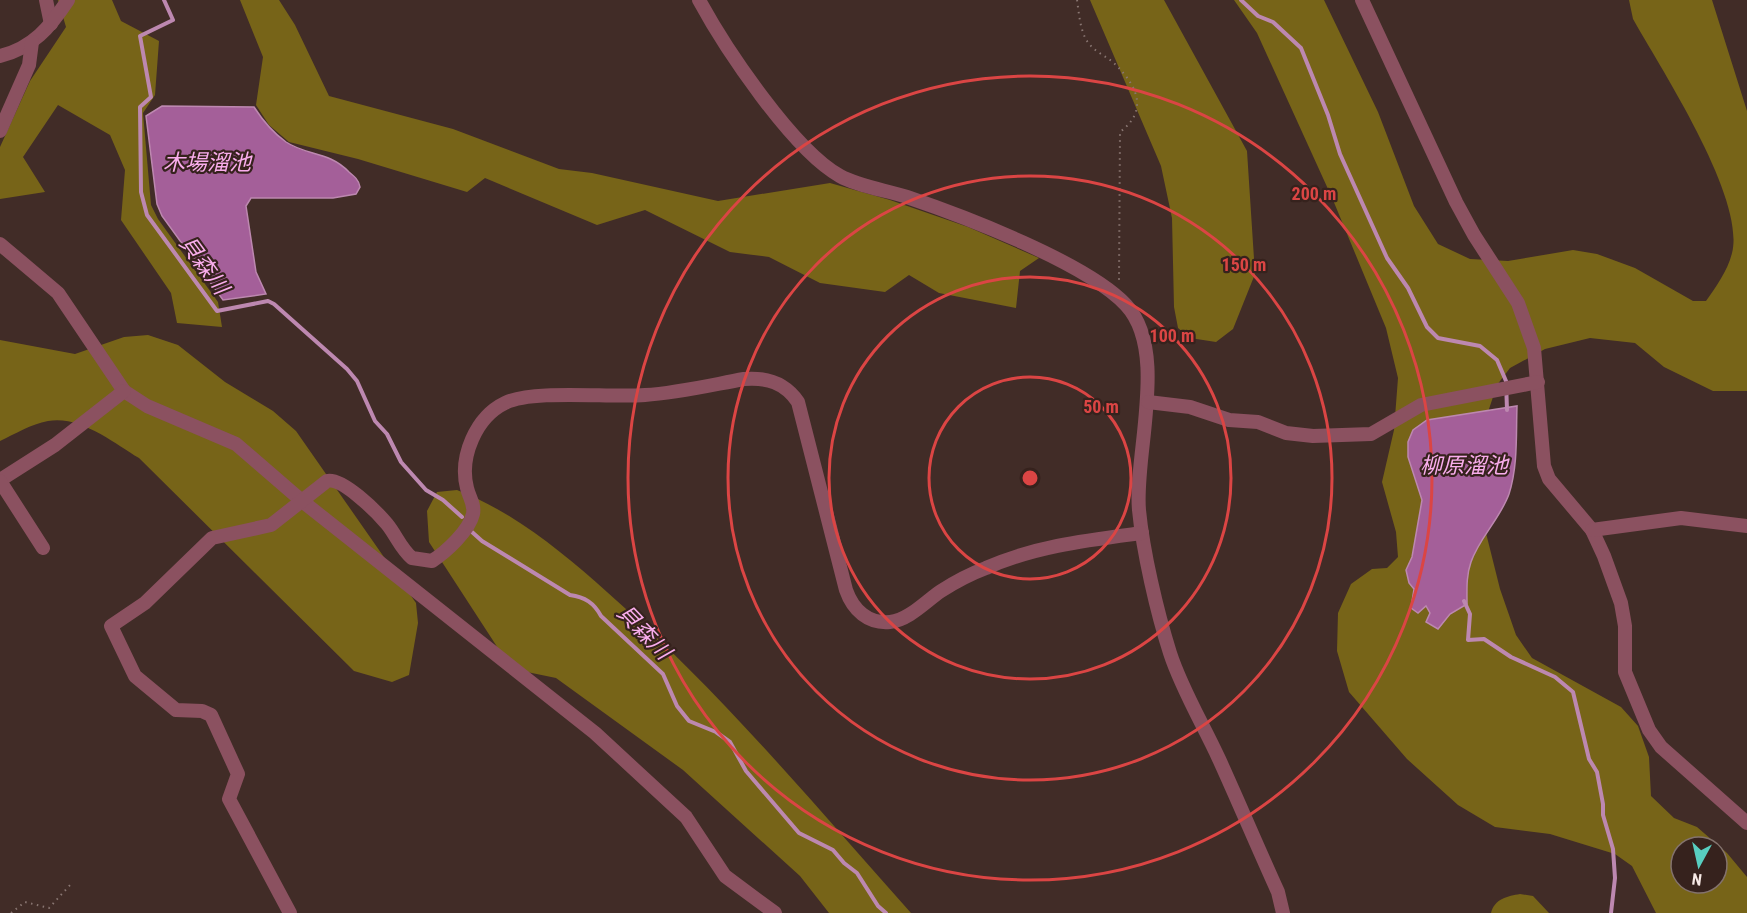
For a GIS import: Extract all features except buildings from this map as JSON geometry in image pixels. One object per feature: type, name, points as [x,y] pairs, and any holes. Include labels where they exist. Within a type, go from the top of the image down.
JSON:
[{"type":"street","points":[[46,0],[51,24]]},
{"type":"street","points":[[699,0],[744,72],[824,166],[843,178],[959,216],[1061,262],[1115,295],[1128,306],[1144,342],[1148,402],[1139,480],[1142,533],[1170,653],[1278,892],[1283,913]]},
{"type":"street","points":[[1362,0],[1456,202],[1474,235],[1518,303],[1534,348],[1544,466],[1549,479],[1592,530],[1621,603],[1625,626],[1625,672],[1649,729],[1661,747],[1747,823]]},
{"type":"street","points":[[0,56],[32,42],[51,24],[66,3]]},
{"type":"street","points":[[0,131],[29,64],[32,42]]},
{"type":"street","points":[[0,244],[58,293],[124,391],[147,406],[236,444],[302,501],[595,733],[686,817],[725,876],[775,913]]},
{"type":"street","points":[[290,913],[229,799],[238,774],[211,715],[202,711],[176,710],[135,676],[111,626],[145,603],[212,538],[272,525],[327,482],[340,482],[381,517],[412,558],[432,561],[441,556],[471,520],[473,504],[465,477],[469,450],[482,421],[497,407],[527,396],[645,395],[751,378],[782,385],[798,402],[846,590],[856,610],[869,618],[884,622],[897,620],[962,579],[1015,556],[1074,542],[1142,533]]},
{"type":"street","points":[[1148,402],[1190,407],[1229,420],[1244,419],[1286,433],[1313,436],[1371,434],[1421,405],[1538,382]]},
{"type":"street","points":[[43,548],[0,480],[55,445],[124,391]]},
{"type":"street","points":[[1592,530],[1681,518],[1747,526]]},
{"type":"path","points":[[1077,0],[1088,42],[1116,64],[1136,93],[1138,102],[1135,119],[1120,132],[1121,272],[1115,295]]},
{"type":"path","points":[[11,913],[25,902],[49,908],[71,884]]},
{"type":"shaded area","points":[[58,0],[112,0],[121,21],[159,41],[155,95],[143,113],[151,205],[158,219],[218,302],[222,327],[177,323],[171,293],[121,220],[125,170],[110,135],[58,105],[23,157],[45,192],[0,199],[0,147],[30,81],[66,27]]},
{"type":"shaded area","points":[[240,0],[279,0],[295,25],[329,96],[453,129],[559,169],[592,173],[718,201],[830,183],[890,200],[968,227],[1039,258],[1020,271],[1016,308],[939,293],[909,275],[885,292],[820,283],[769,257],[730,252],[645,210],[597,225],[485,178],[467,192],[358,159],[289,142],[269,125],[256,105],[263,57]]},
{"type":"shaded area","points":[[1090,0],[1164,0],[1247,151],[1255,274],[1233,329],[1216,342],[1190,338],[1178,328],[1174,307],[1172,218],[1161,166]]},
{"type":"shaded area","points":[[1234,0],[1324,0],[1378,112],[1414,206],[1438,244],[1470,259],[1508,261],[1573,250],[1597,254],[1635,268],[1693,301],[1706,301],[1725,272],[1732,253],[1733,229],[1726,200],[1698,134],[1633,19],[1629,0],[1712,0],[1747,111],[1747,391],[1713,391],[1664,367],[1635,343],[1590,338],[1545,349],[1510,368],[1497,385],[1486,418],[1480,509],[1500,589],[1516,635],[1532,658],[1621,707],[1638,726],[1649,757],[1651,796],[1674,818],[1697,827],[1706,835],[1669,835],[1669,895],[1729,895],[1729,855],[1747,877],[1747,913],[1656,913],[1632,866],[1615,854],[1550,834],[1495,827],[1458,805],[1407,759],[1349,692],[1337,651],[1338,613],[1351,584],[1372,569],[1387,568],[1398,557],[1396,532],[1382,482],[1394,430],[1398,378],[1386,328],[1333,200],[1257,33]]},
{"type":"shaded area","points":[[148,335],[178,345],[225,382],[273,411],[296,431],[416,603],[418,623],[409,675],[392,682],[354,671],[139,458],[108,438],[84,426],[60,420],[35,424],[0,441],[0,340],[75,354],[124,337]]},
{"type":"shaded area","points":[[457,490],[518,521],[536,534],[590,577],[648,629],[764,748],[911,913],[829,913],[800,876],[683,770],[556,678],[527,672],[505,659],[429,542],[427,511],[437,492]]},
{"type":"shaded area","points":[[1520,894],[1533,896],[1549,913],[1491,913],[1498,901]]},
{"type":"water","name":"木場溜池","points":[[162,106],[254,107],[268,126],[286,142],[302,150],[334,160],[359,182],[360,187],[356,194],[333,198],[251,198],[246,206],[256,272],[266,294],[223,300],[162,216],[157,204],[146,116]]},
{"type":"water","name":"柳原溜池","points":[[1517,406],[1515,461],[1509,494],[1471,562],[1467,604],[1450,614],[1438,629],[1426,622],[1430,613],[1426,606],[1418,613],[1411,608],[1414,589],[1409,583],[1406,570],[1412,557],[1422,500],[1408,457],[1408,442],[1413,430],[1427,420]]},
{"type":"waterway","name":"貝森川","points":[[164,0],[173,20],[140,36],[151,97],[140,107],[141,192],[147,215],[217,311],[268,301],[347,369],[357,381],[375,421],[387,434],[401,462],[426,490],[443,500],[462,517]]},
{"type":"waterway","points":[[1241,0],[1258,16],[1273,22],[1301,48],[1328,115],[1340,154],[1387,258],[1408,288],[1427,327],[1438,338],[1480,346],[1497,360],[1506,381],[1507,410]]},
{"type":"waterway","name":"貝森川","points":[[472,532],[482,541],[570,595],[585,599],[592,604],[601,616],[663,674],[677,706],[689,721],[716,732],[730,742],[746,771],[799,833],[833,850],[857,873],[878,906],[886,913]]},
{"type":"waterway","points":[[1464,601],[1470,614],[1468,640],[1484,639],[1511,657],[1555,677],[1573,692],[1589,759],[1597,772],[1603,815],[1613,849],[1615,878],[1611,913]]}]
